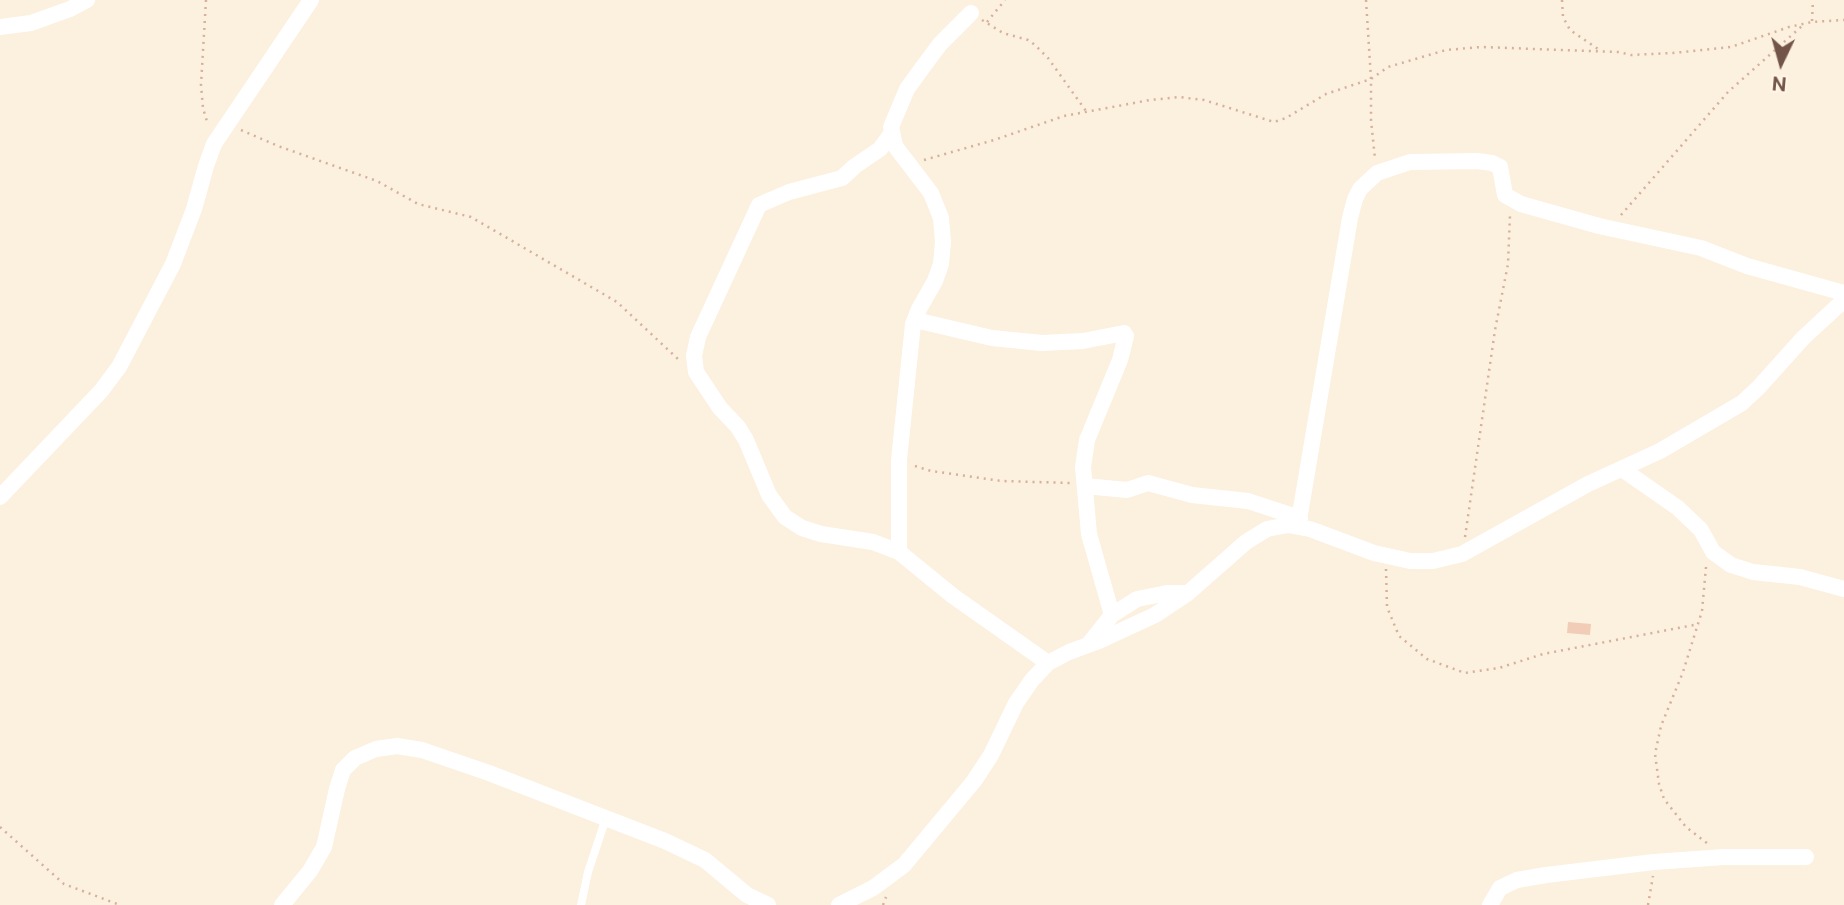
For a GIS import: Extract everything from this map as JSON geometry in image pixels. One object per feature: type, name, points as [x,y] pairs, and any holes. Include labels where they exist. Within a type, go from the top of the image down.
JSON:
[{"type":"street","points":[[0,27],[31,23],[71,9],[87,0]]},
{"type":"street","points":[[0,496],[101,391],[119,368],[173,264],[214,145],[311,0]]},
{"type":"street","points":[[899,552],[899,460],[915,320],[935,282],[941,264],[943,242],[941,218],[931,193],[895,146],[891,127],[907,89],[940,44],[971,13]]},
{"type":"street","points":[[891,134],[880,149],[842,178],[789,191],[759,205],[698,337],[694,356],[696,372],[746,440],[769,495],[785,517],[802,528],[821,534],[873,542],[899,552],[953,596],[1048,663]]},
{"type":"street","points":[[1299,522],[1350,218],[1360,189],[1377,173],[1410,162],[1492,163],[1500,167],[1505,195],[1511,200],[1609,229],[1701,247],[1747,267],[1844,293]]},
{"type":"street","points":[[1084,486],[1127,490],[1148,483],[1192,495],[1248,501],[1386,556],[1409,561],[1433,561],[1462,554],[1588,484],[1684,438],[1742,403],[1803,338],[1844,300]]},
{"type":"street","points":[[915,320],[992,338],[1042,343],[1083,341],[1124,333],[1126,336],[1120,360],[1087,440],[1083,467],[1089,534],[1112,615]]},
{"type":"street","points":[[1622,469],[1678,509],[1701,530],[1713,552],[1731,565],[1753,572],[1800,577],[1844,589]]},
{"type":"street","points":[[839,905],[873,888],[904,865],[974,781],[991,755],[1016,703],[1048,663],[1155,615],[1188,593],[1246,542],[1266,530],[1299,522]]},
{"type":"street","points":[[1088,645],[1112,615],[1137,599],[1167,593],[1188,593]]},
{"type":"street","points":[[282,905],[310,871],[324,847],[343,770],[355,758],[376,749],[397,746],[422,750],[666,841],[705,860],[747,895],[768,905]]},
{"type":"street","points":[[1490,905],[1500,888],[1517,880],[1654,862],[1724,857],[1806,857]]},
{"type":"lane","points":[[581,905],[588,872],[606,818]]},
{"type":"path","points":[[206,0],[201,85],[203,108],[214,145]]},
{"type":"path","points":[[986,23],[1004,0]]},
{"type":"path","points":[[1366,0],[1371,120],[1377,173]]},
{"type":"path","points":[[1562,0],[1563,16],[1570,30],[1601,51]]},
{"type":"path","points":[[1812,22],[1813,0]]},
{"type":"path","points":[[971,13],[1003,33],[1028,40],[1035,45],[1054,66],[1086,111]]},
{"type":"path","points":[[908,165],[1086,111],[1150,100],[1180,97],[1204,100],[1275,122],[1326,94],[1371,79],[1388,67],[1446,50],[1481,47],[1601,51],[1631,55],[1712,50],[1731,47],[1805,23],[1844,20]]},
{"type":"path","points":[[1609,229],[1728,92],[1805,23]]},
{"type":"path","points":[[226,124],[278,146],[377,181],[418,204],[471,217],[617,302],[672,356],[696,372]]},
{"type":"path","points":[[1462,554],[1495,330],[1508,264],[1511,200]]},
{"type":"path","points":[[899,460],[931,471],[968,477],[1002,481],[1070,482],[1084,486]]},
{"type":"path","points":[[1713,552],[1705,569],[1699,624],[1661,726],[1655,754],[1664,799],[1686,827],[1724,857]]},
{"type":"path","points":[[1386,556],[1387,607],[1399,636],[1427,659],[1465,673],[1499,668],[1543,654],[1699,624]]},
{"type":"path","points":[[0,827],[64,884],[120,905]]},
{"type":"path","points":[[1648,905],[1654,862]]},
{"type":"building","points":[[1568,622],[1591,624],[1590,635],[1567,633]]}]
